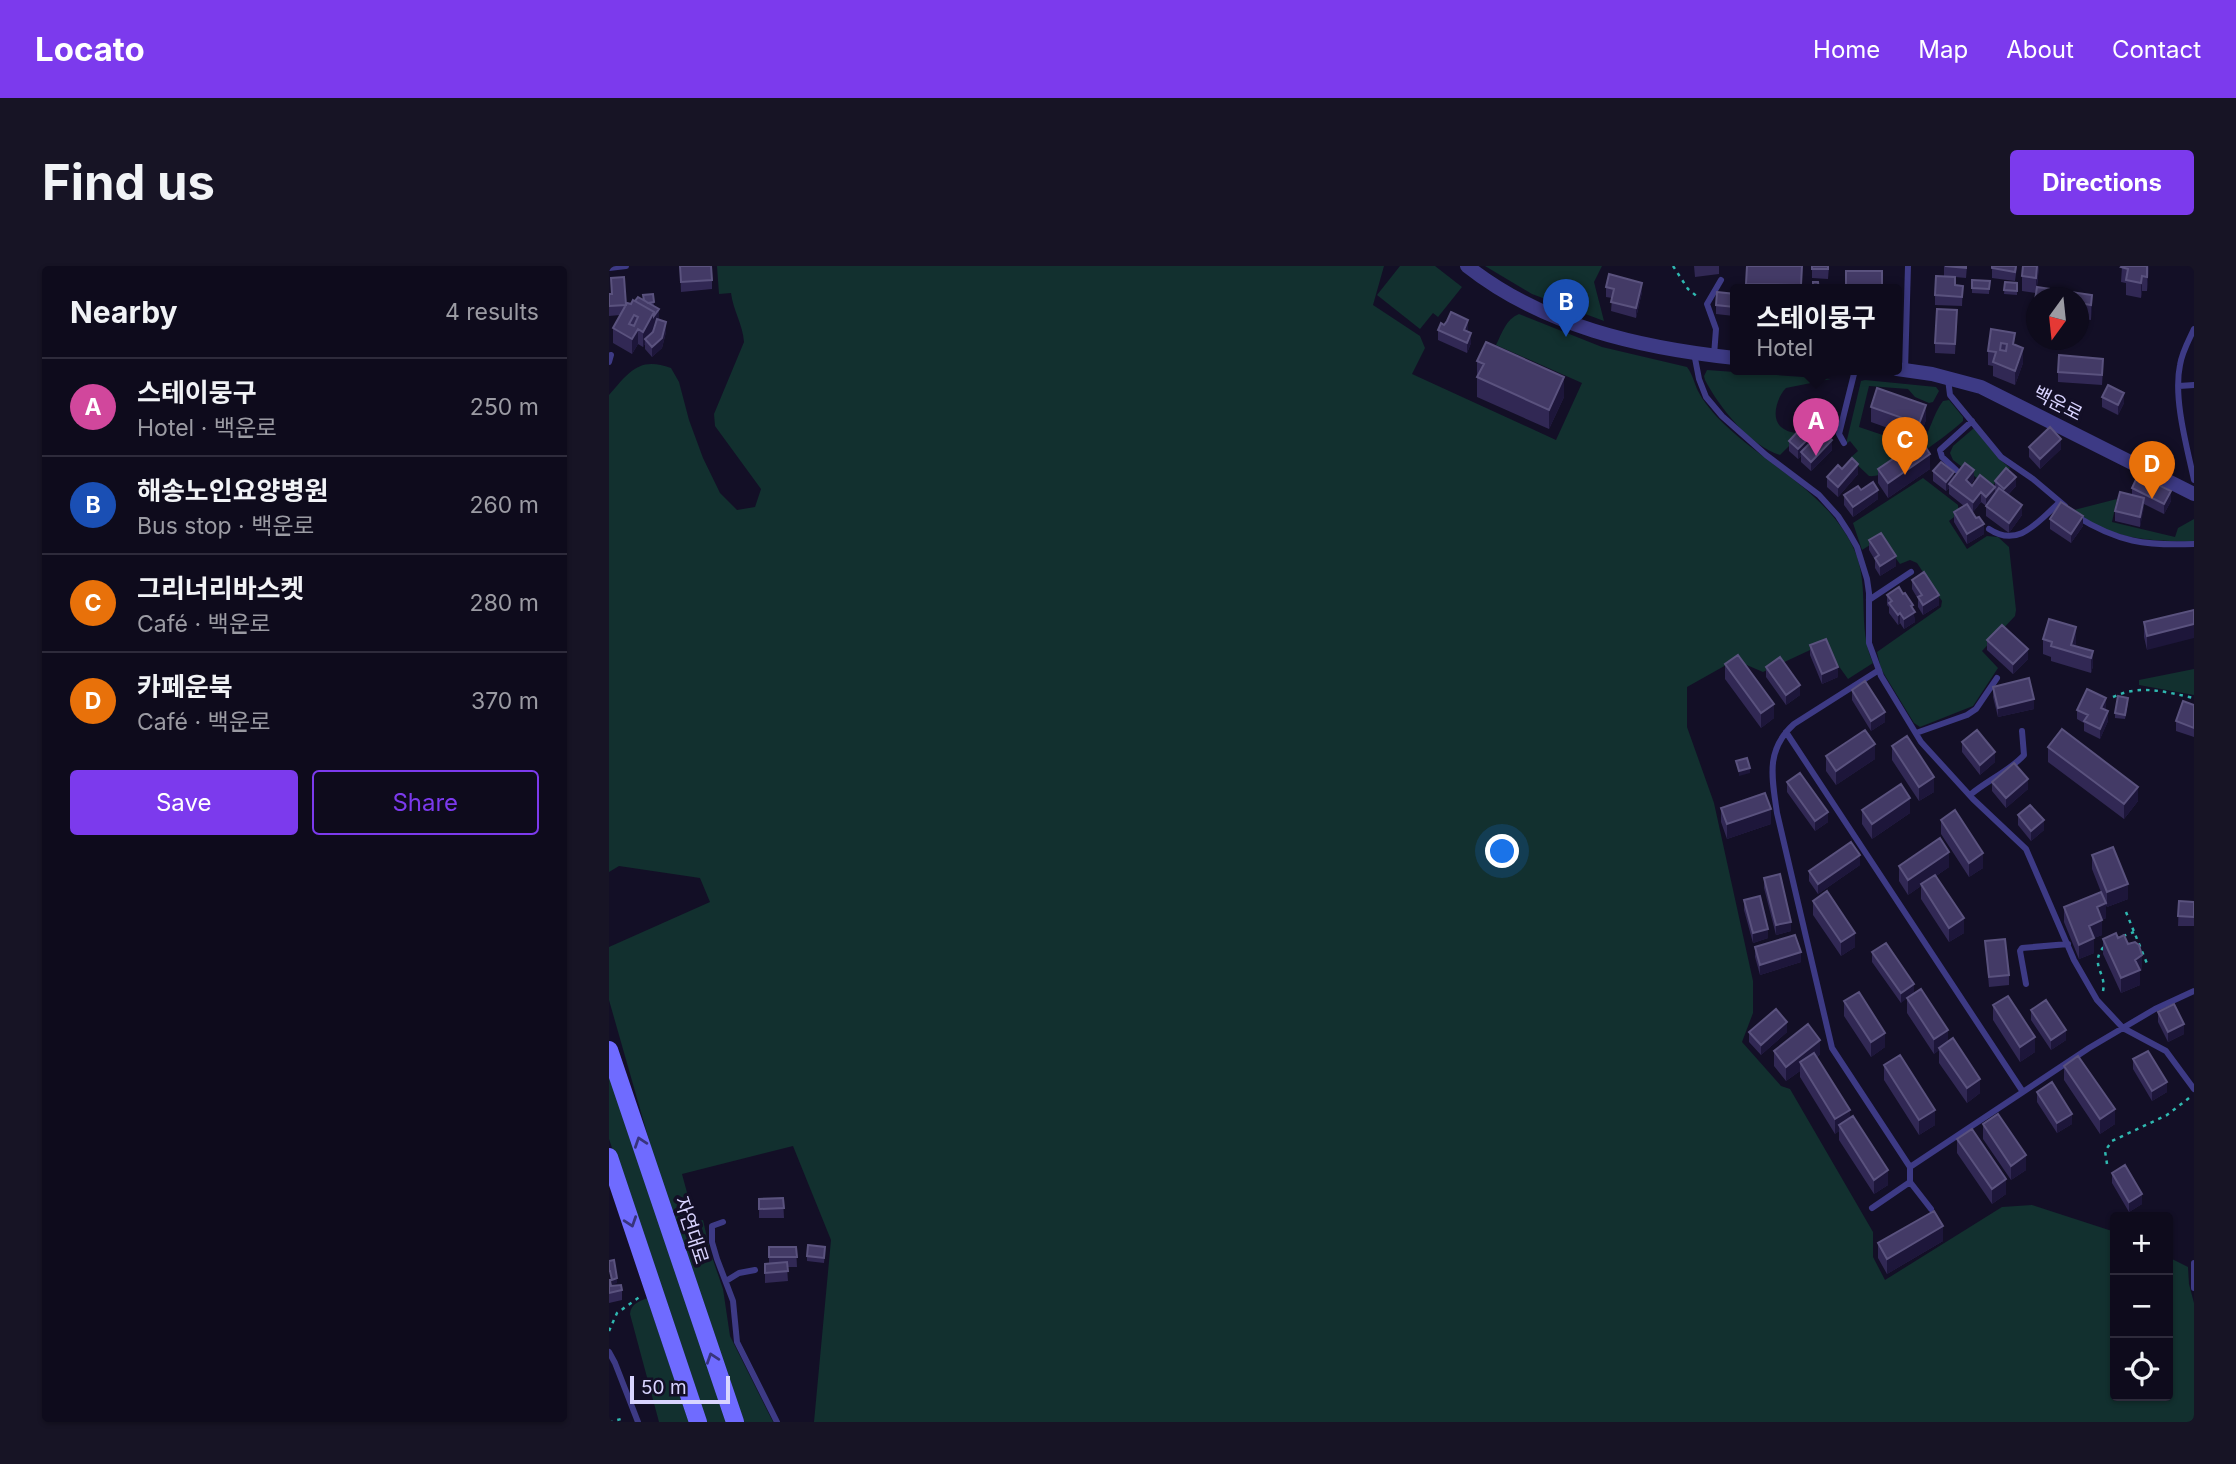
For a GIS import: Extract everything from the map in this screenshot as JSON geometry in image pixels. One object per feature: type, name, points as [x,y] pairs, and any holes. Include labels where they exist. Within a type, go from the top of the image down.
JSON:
[{"type":"main road","name":"자연대로","points":[[609,1050],[735,1422]]},
{"type":"main road","points":[[609,1157],[698,1422]]},
{"type":"street","points":[[1467,266],[1507,294],[1560,318],[1628,341],[1730,357]]},
{"type":"street","name":"백운로","points":[[1902,370],[1948,378],[1998,395],[2194,494]]},
{"type":"lane","points":[[609,268],[626,266]]},
{"type":"lane","points":[[1902,355],[1908,266]]},
{"type":"lane","points":[[1714,355],[1716,329],[1707,304],[1721,280]]},
{"type":"lane","points":[[2194,329],[2179,367],[2179,386],[2194,480]]},
{"type":"lane","points":[[1694,353],[1706,397],[1722,416],[1758,449],[1819,495],[1838,516],[1857,547],[1867,579],[1870,643],[1879,670],[1916,733],[1970,795],[2026,849],[2084,979],[2095,996],[2123,1028],[2166,1051],[2194,1091]]},
{"type":"lane","points":[[1844,443],[1839,435],[1854,375]]},
{"type":"lane","points":[[1948,378],[1949,395],[2001,457],[2097,529],[2123,540],[2148,544],[2194,544]]},
{"type":"lane","points":[[2179,386],[2194,385]]},
{"type":"lane","points":[[1956,470],[1942,457],[1940,450],[1972,421]]},
{"type":"lane","points":[[1989,529],[1997,535],[2014,537],[2031,527],[2060,502]]},
{"type":"lane","points":[[1869,600],[1911,572]]},
{"type":"lane","points":[[1879,670],[1794,724],[1786,732],[1775,752],[1773,783],[1829,1041],[1836,1057],[1910,1167],[1910,1182],[1931,1209]]},
{"type":"lane","points":[[1916,733],[1967,715],[1976,709],[1997,678]]},
{"type":"lane","points":[[1970,795],[2024,755],[2022,731]]},
{"type":"lane","points":[[1786,732],[2023,1092]]},
{"type":"lane","points":[[2026,985],[2022,948],[2068,944]]},
{"type":"lane","points":[[1910,1167],[2123,1028],[2194,990]]},
{"type":"lane","points":[[1872,1208],[1910,1182]]},
{"type":"lane","points":[[723,1222],[712,1226],[711,1233],[716,1259],[733,1301],[737,1342],[777,1422]]},
{"type":"lane","points":[[2194,1263],[2194,1288]]},
{"type":"lane","points":[[726,1281],[739,1273],[755,1270]]},
{"type":"lane","points":[[609,1352],[636,1419]]},
{"type":"path","points":[[1673,266],[1688,289],[1707,304]]},
{"type":"path","points":[[2113,697],[2147,688],[2194,698]]},
{"type":"path","points":[[2126,912],[2148,966]]},
{"type":"path","points":[[2123,936],[2134,932]]},
{"type":"path","points":[[2095,996],[2103,992],[2105,985],[2097,958],[2100,951],[2112,940]]},
{"type":"path","points":[[2107,1164],[2105,1151],[2112,1141],[2167,1115],[2194,1091]]},
{"type":"path","points":[[609,1331],[617,1313],[639,1297],[654,1291]]},
{"type":"path","points":[[609,1422],[636,1419]]},
{"type":"green space","points":[[717,266],[1384,266],[1373,305],[1420,336],[1425,348],[1412,374],[1556,440],[1582,383],[1496,345],[1505,327],[1515,316],[1519,314],[1602,347],[1687,367],[1700,395],[1717,417],[1810,493],[1842,528],[1859,564],[1865,635],[1873,663],[1848,679],[1823,644],[1763,672],[1735,660],[1687,687],[1687,727],[1714,803],[1753,981],[1753,1013],[1742,1042],[1781,1086],[1790,1089],[1873,1232],[1873,1257],[1885,1280],[2002,1207],[2032,1205],[2110,1230],[2110,1401],[2173,1401],[2173,1260],[2188,1267],[2194,1303],[2194,1422],[814,1422],[831,1240],[793,1146],[682,1174],[695,1222],[703,1220],[723,1289],[730,1336],[773,1422],[744,1422],[660,1179],[609,1000],[609,947],[710,902],[700,878],[619,866],[609,872],[609,395],[636,368],[651,364],[671,368],[679,382],[703,458],[720,493],[737,510],[755,507],[761,489],[715,426],[714,414],[744,342],[731,293],[719,294]]},
{"type":"green space","points":[[1400,266],[1435,266],[1462,287],[1438,317],[1433,313],[1420,329],[1377,295]]},
{"type":"green space","points":[[1485,266],[1602,266],[1594,282],[1604,321],[1532,294]]},
{"type":"green space","points":[[1707,370],[1730,372],[1730,375],[1831,379],[1786,388],[1783,392],[1776,409],[1779,425],[1801,434],[1780,455],[1758,443],[1737,424],[1718,402],[1704,376]]},
{"type":"green space","points":[[1861,381],[1936,387],[1939,391],[1933,402],[1929,403],[1915,397],[1908,389],[1869,386],[1859,427],[1918,447],[1943,401],[1949,400],[1963,417],[1963,421],[1903,464],[1890,471],[1869,476],[1850,458],[1858,451],[1850,441],[1846,444]]},
{"type":"green space","points":[[1974,428],[1998,458],[2010,468],[1990,488],[1953,460],[1950,453],[1953,446]]},
{"type":"green space","points":[[1923,478],[1958,505],[1959,513],[1949,521],[1967,549],[1987,536],[1998,537],[2009,547],[2016,610],[2015,616],[1982,651],[1998,668],[1973,706],[1920,727],[1914,723],[1881,669],[1877,652],[1941,607],[1942,601],[1917,563],[1910,560],[1900,564],[1881,538],[1862,550],[1853,523]]},
{"type":"green space","points":[[2117,499],[2112,522],[2175,537],[2178,528],[2194,519],[2194,542],[2146,539],[2116,533],[2102,528],[2074,510]]},
{"type":"green space","points":[[2194,669],[2194,695],[2139,685],[2139,680]]},
{"type":"green space","points":[[609,1070],[728,1422],[705,1422],[692,1385],[609,1139]]},
{"type":"green space","points":[[647,1298],[689,1422],[659,1422],[630,1314],[633,1306]]},
{"type":"building","points":[[680,266],[711,266],[712,280],[681,282]]},
{"type":"building","points":[[1747,266],[1802,266],[1801,284],[1746,284]]},
{"type":"building","points":[[1812,266],[1828,266],[1828,269],[1812,269]]},
{"type":"building","points":[[1992,266],[2016,266],[2015,272]]},
{"type":"building","points":[[2023,266],[2037,266],[2036,278],[2022,276]]},
{"type":"building","points":[[2122,266],[2147,266],[2147,277],[2142,276],[2141,283],[2126,280],[2128,269]]},
{"type":"building","points":[[1846,271],[1882,271],[1882,284],[1846,284]]},
{"type":"building","points":[[1609,274],[1642,283],[1636,308],[1611,302],[1614,289],[1606,287]]},
{"type":"building","points":[[1936,276],[1955,277],[1955,285],[1963,286],[1962,297],[1935,295]]},
{"type":"building","points":[[624,277],[626,305],[609,306],[609,294],[612,294],[611,278]]},
{"type":"building","points":[[1972,280],[1990,281],[1989,289],[1972,288]]},
{"type":"building","points":[[2005,282],[2017,283],[2017,291],[2004,290]]},
{"type":"building","points":[[1717,292],[1730,293],[1730,307],[1716,305]]},
{"type":"building","points":[[653,294],[654,302],[648,303],[644,300],[643,295]]},
{"type":"building","points":[[638,297],[659,309],[654,316],[654,312],[635,301]]},
{"type":"building","points":[[633,300],[654,312],[643,332],[638,329],[632,339],[613,328],[627,303],[631,304]],"holes":[[[634,315],[638,317],[634,326],[629,324]]]},
{"type":"building","points":[[1937,309],[1957,310],[1955,344],[1935,343]]},
{"type":"building","points":[[1451,312],[1468,320],[1464,330],[1471,333],[1467,343],[1438,330]]},
{"type":"building","points":[[657,319],[666,322],[662,338],[652,347],[645,339],[653,332]]},
{"type":"building","points":[[1991,329],[2015,333],[2013,344],[2023,348],[2015,371],[1993,362],[1996,352],[1988,351]],"holes":[[[2001,343],[2007,344],[2006,351],[2000,350]]]},
{"type":"building","points":[[1486,342],[1564,377],[1549,410],[1477,377],[1484,364],[1477,361]]},
{"type":"building","points":[[2059,355],[2103,359],[2102,375],[2058,372]]},
{"type":"building","points":[[2108,385],[2124,393],[2118,405],[2102,397]]},
{"type":"building","points":[[1877,388],[1926,405],[1919,424],[1871,407]]},
{"type":"building","points":[[1802,427],[1811,436],[1798,449],[1789,441]]},
{"type":"building","points":[[2050,427],[2061,439],[2040,459],[2029,447]]},
{"type":"building","points":[[1822,431],[1832,440],[1811,462],[1801,452]]},
{"type":"building","points":[[1921,440],[1930,454],[1888,483],[1878,469]]},
{"type":"building","points":[[1852,458],[1858,464],[1838,487],[1827,477],[1838,465],[1842,469]]},
{"type":"building","points":[[1941,462],[1954,472],[1946,482],[1933,471]]},
{"type":"building","points":[[1965,463],[1974,470],[1966,480],[1972,486],[1980,475],[1995,487],[1986,497],[1981,492],[1973,502],[1949,484]]},
{"type":"building","points":[[2006,468],[2016,477],[2004,489],[1995,481]]},
{"type":"building","points":[[2138,475],[2171,491],[2164,504],[2132,488]]},
{"type":"building","points":[[1873,482],[1878,490],[1853,507],[1844,495],[1858,486],[1861,490]]},
{"type":"building","points":[[1999,488],[2022,505],[2009,523],[1986,506]]},
{"type":"building","points":[[2120,492],[2144,498],[2140,517],[2115,511]]},
{"type":"building","points":[[2061,502],[2083,516],[2071,534],[2050,519]]},
{"type":"building","points":[[1967,504],[1976,518],[1979,517],[1984,524],[1967,534],[1954,512]]},
{"type":"building","points":[[1881,533],[1896,556],[1880,566],[1875,558],[1879,555],[1869,540]]},
{"type":"building","points":[[1924,572],[1939,595],[1923,605],[1918,597],[1922,595],[1912,580]]},
{"type":"building","points":[[1899,587],[1915,612],[1904,619],[1889,603],[1892,601],[1887,595]]},
{"type":"building","points":[[2194,610],[2194,624],[2147,636],[2144,622]]},
{"type":"building","points":[[2049,619],[2076,627],[2071,645],[2093,651],[2091,658],[2051,646],[2052,642],[2043,639]]},
{"type":"building","points":[[2002,625],[2028,649],[2013,664],[1987,640]]},
{"type":"building","points":[[1826,639],[1838,667],[1822,674],[1810,645]]},
{"type":"building","points":[[1738,655],[1774,704],[1761,713],[1725,664]]},
{"type":"building","points":[[1780,657],[1800,685],[1786,695],[1766,667]]},
{"type":"building","points":[[2029,678],[2034,699],[1998,708],[1993,687]]},
{"type":"building","points":[[1865,681],[1885,712],[1871,721],[1852,690]]},
{"type":"building","points":[[2087,689],[2106,698],[2101,708],[2108,711],[2100,729],[2084,721],[2088,715],[2077,710]]},
{"type":"building","points":[[2118,696],[2128,698],[2125,715],[2115,713]]},
{"type":"building","points":[[2183,701],[2194,705],[2194,728],[2176,721]]},
{"type":"building","points":[[2062,729],[2138,787],[2124,804],[2048,747]]},
{"type":"building","points":[[1865,730],[1875,744],[1836,771],[1826,756]]},
{"type":"building","points":[[1977,730],[1995,752],[1980,765],[1962,742]]},
{"type":"building","points":[[1907,736],[1934,777],[1919,787],[1892,746]]},
{"type":"building","points":[[1747,758],[1750,768],[1739,771],[1736,761]]},
{"type":"building","points":[[2014,763],[2028,779],[2006,798],[1992,782]]},
{"type":"building","points":[[1800,773],[1828,812],[1815,821],[1787,782]]},
{"type":"building","points":[[1901,784],[1910,798],[1872,824],[1862,810]]},
{"type":"building","points":[[1765,793],[1771,809],[1727,824],[1721,808]]},
{"type":"building","points":[[2030,805],[2044,820],[2031,831],[2018,815]]},
{"type":"building","points":[[1955,810],[1983,853],[1969,863],[1941,820]]},
{"type":"building","points":[[1940,838],[1949,852],[1908,880],[1899,866]]},
{"type":"building","points":[[1851,842],[1860,855],[1818,884],[1809,871]]},
{"type":"building","points":[[2113,847],[2128,884],[2107,892],[2092,855]]},
{"type":"building","points":[[1780,874],[1791,922],[1776,925],[1764,878]]},
{"type":"building","points":[[1935,875],[1964,918],[1949,928],[1921,884]]},
{"type":"building","points":[[1827,891],[1855,933],[1841,942],[1813,901]]},
{"type":"building","points":[[2101,892],[2106,903],[2097,907],[2102,920],[2089,926],[2094,938],[2079,945],[2064,907]]},
{"type":"building","points":[[1760,896],[1768,929],[1753,933],[1744,900]]},
{"type":"building","points":[[2179,901],[2194,902],[2194,917],[2178,916]]},
{"type":"building","points":[[2116,933],[2118,938],[2124,935],[2128,944],[2135,942],[2139,945],[2142,955],[2135,960],[2140,970],[2121,978],[2103,939]]},
{"type":"building","points":[[1795,935],[1801,952],[1760,965],[1755,947]]},
{"type":"building","points":[[2005,939],[2009,975],[1989,977],[1985,941]]},
{"type":"building","points":[[1886,943],[1914,984],[1901,993],[1872,952]]},
{"type":"building","points":[[1921,989],[1948,1030],[1934,1039],[1907,998]]},
{"type":"building","points":[[1859,992],[1885,1033],[1871,1042],[1844,1001]]},
{"type":"building","points":[[2008,996],[2035,1037],[2020,1047],[1993,1005]]},
{"type":"building","points":[[2046,1000],[2066,1030],[2051,1040],[2031,1010]]},
{"type":"building","points":[[2174,1004],[2184,1024],[2168,1032],[2158,1012]]},
{"type":"building","points":[[1776,1009],[1787,1022],[1761,1045],[1749,1032]]},
{"type":"building","points":[[1808,1024],[1820,1040],[1786,1067],[1774,1051]]},
{"type":"building","points":[[1953,1038],[1980,1079],[1967,1088],[1939,1048]]},
{"type":"building","points":[[2148,1051],[2167,1082],[2152,1091],[2133,1059]]},
{"type":"building","points":[[1814,1053],[1850,1110],[1835,1119],[1800,1062]]},
{"type":"building","points":[[1900,1055],[1935,1110],[1919,1120],[1884,1065]]},
{"type":"building","points":[[2078,1056],[2115,1109],[2100,1119],[2064,1066]]},
{"type":"building","points":[[2052,1082],[2072,1114],[2057,1123],[2037,1092]]},
{"type":"building","points":[[1998,1114],[2026,1155],[2011,1166],[1983,1124]]},
{"type":"building","points":[[1853,1116],[1888,1170],[1874,1180],[1839,1125]]},
{"type":"building","points":[[1972,1129],[2006,1179],[1992,1189],[1957,1139]]},
{"type":"building","points":[[2125,1165],[2142,1194],[2129,1202],[2112,1173]]},
{"type":"building","points":[[783,1198],[784,1208],[759,1209],[759,1199]]},
{"type":"building","points":[[1934,1211],[1943,1226],[1887,1259],[1878,1243]]},
{"type":"building","points":[[808,1245],[825,1247],[824,1258],[807,1256]]},
{"type":"building","points":[[769,1247],[796,1247],[797,1257],[769,1257]]},
{"type":"building","points":[[614,1260],[617,1278],[612,1280],[609,1261]]},
{"type":"building","points":[[787,1262],[788,1271],[765,1273],[765,1264]]},
{"type":"building","points":[[609,1280],[611,1286],[621,1285],[622,1290],[609,1293]]},
{"type":"place","name":"해송노인요양병원","points":[[1566,337]]},
{"type":"place","name":"스테이뭉구","points":[[1816,456]]},
{"type":"place","name":"그리너리바스켓","points":[[1905,475]]},
{"type":"place","name":"카페운북","points":[[2152,499]]}]
